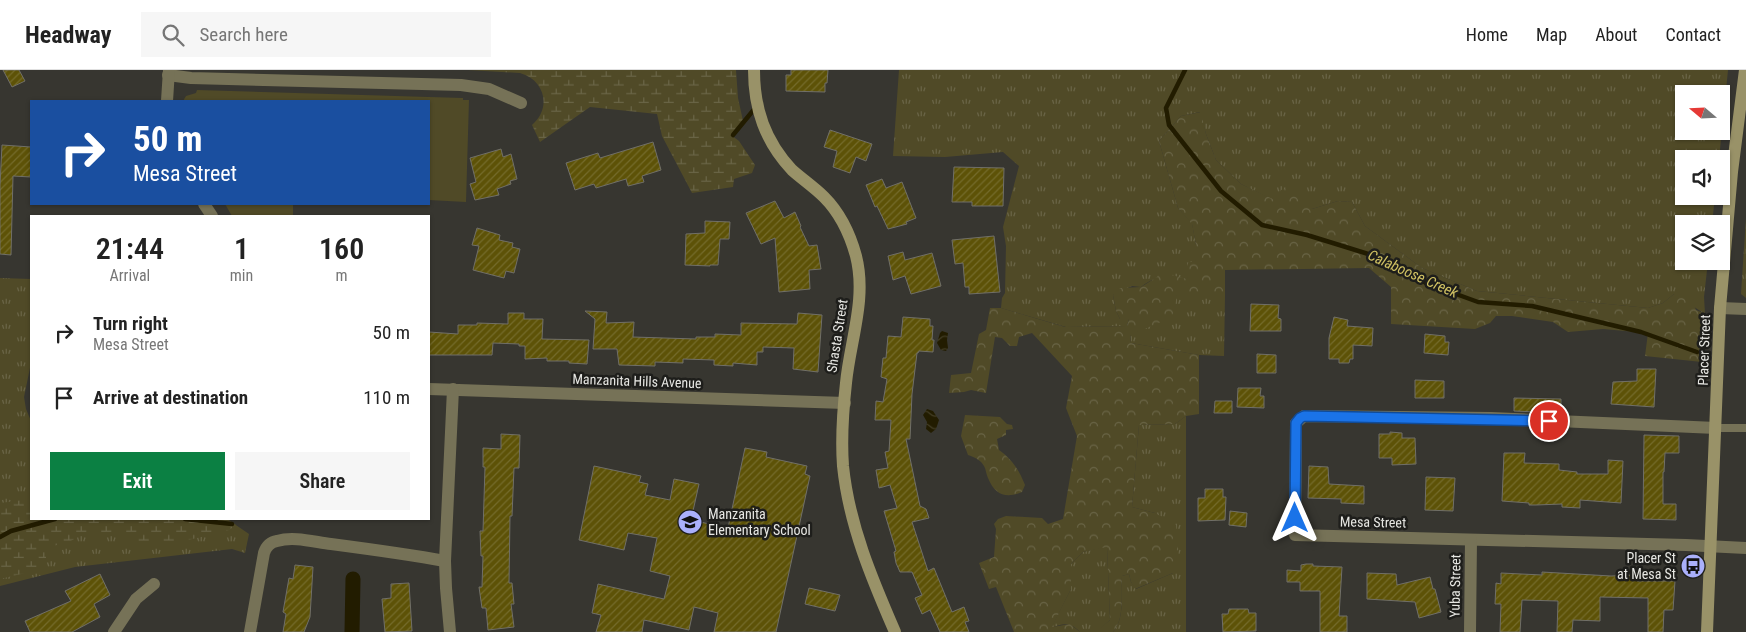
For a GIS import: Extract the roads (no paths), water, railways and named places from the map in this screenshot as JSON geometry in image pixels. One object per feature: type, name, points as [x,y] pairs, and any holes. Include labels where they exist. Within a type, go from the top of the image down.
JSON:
[{"type":"street","name":"Shasta Street","points":[[754,70],[757,105],[767,136],[792,169],[832,206],[846,227],[855,254],[860,275],[859,301],[844,403],[842,448],[846,487],[861,547],[895,632]]},
{"type":"street","name":"Placer Street","points":[[1707,632],[1720,308],[1732,172],[1745,70]]},
{"type":"street","points":[[167,100],[169,73],[191,78],[461,85],[489,88],[520,103]]},
{"type":"street","points":[[1720,308],[1746,309]]},
{"type":"street","name":"Manzanita Hills Avenue","points":[[430,389],[844,403]]},
{"type":"street","points":[[450,632],[445,561],[453,389]]},
{"type":"street","name":"Mesa Street","points":[[1716,428],[1492,418],[1304,416],[1296,423],[1295,535],[1746,548]]},
{"type":"street","points":[[250,632],[264,553],[272,542],[304,540],[445,561]]},
{"type":"street","name":"Yuba Street","points":[[1470,632],[1471,540]]},
{"type":"street","points":[[114,632],[136,599],[154,584]]},
{"type":"lane","points":[[1716,428],[1746,428]]},
{"type":"water","points":[[942,331],[948,333],[948,348],[946,351],[941,350],[937,343]]},
{"type":"water","points":[[927,409],[933,411],[939,420],[936,429],[931,433],[926,429],[927,422],[923,415]]},
{"type":"waterway","name":"Calaboose Creek","points":[[1185,70],[1166,108],[1169,125],[1221,191],[1262,225],[1307,235],[1381,258],[1426,283],[1478,302],[1532,306],[1641,332],[1697,352]]},
{"type":"waterway","points":[[733,135],[756,107]]},
{"type":"waterway","points":[[0,537],[11,531],[51,520]]},
{"type":"waterway","points":[[194,520],[232,524]]},
{"type":"waterway","points":[[352,632],[353,579]]},
{"type":"place","name":"Manzanita Elementary School","points":[[690,522]]},
{"type":"place","name":"Placer St at Mesa St","points":[[1693,566]]}]
